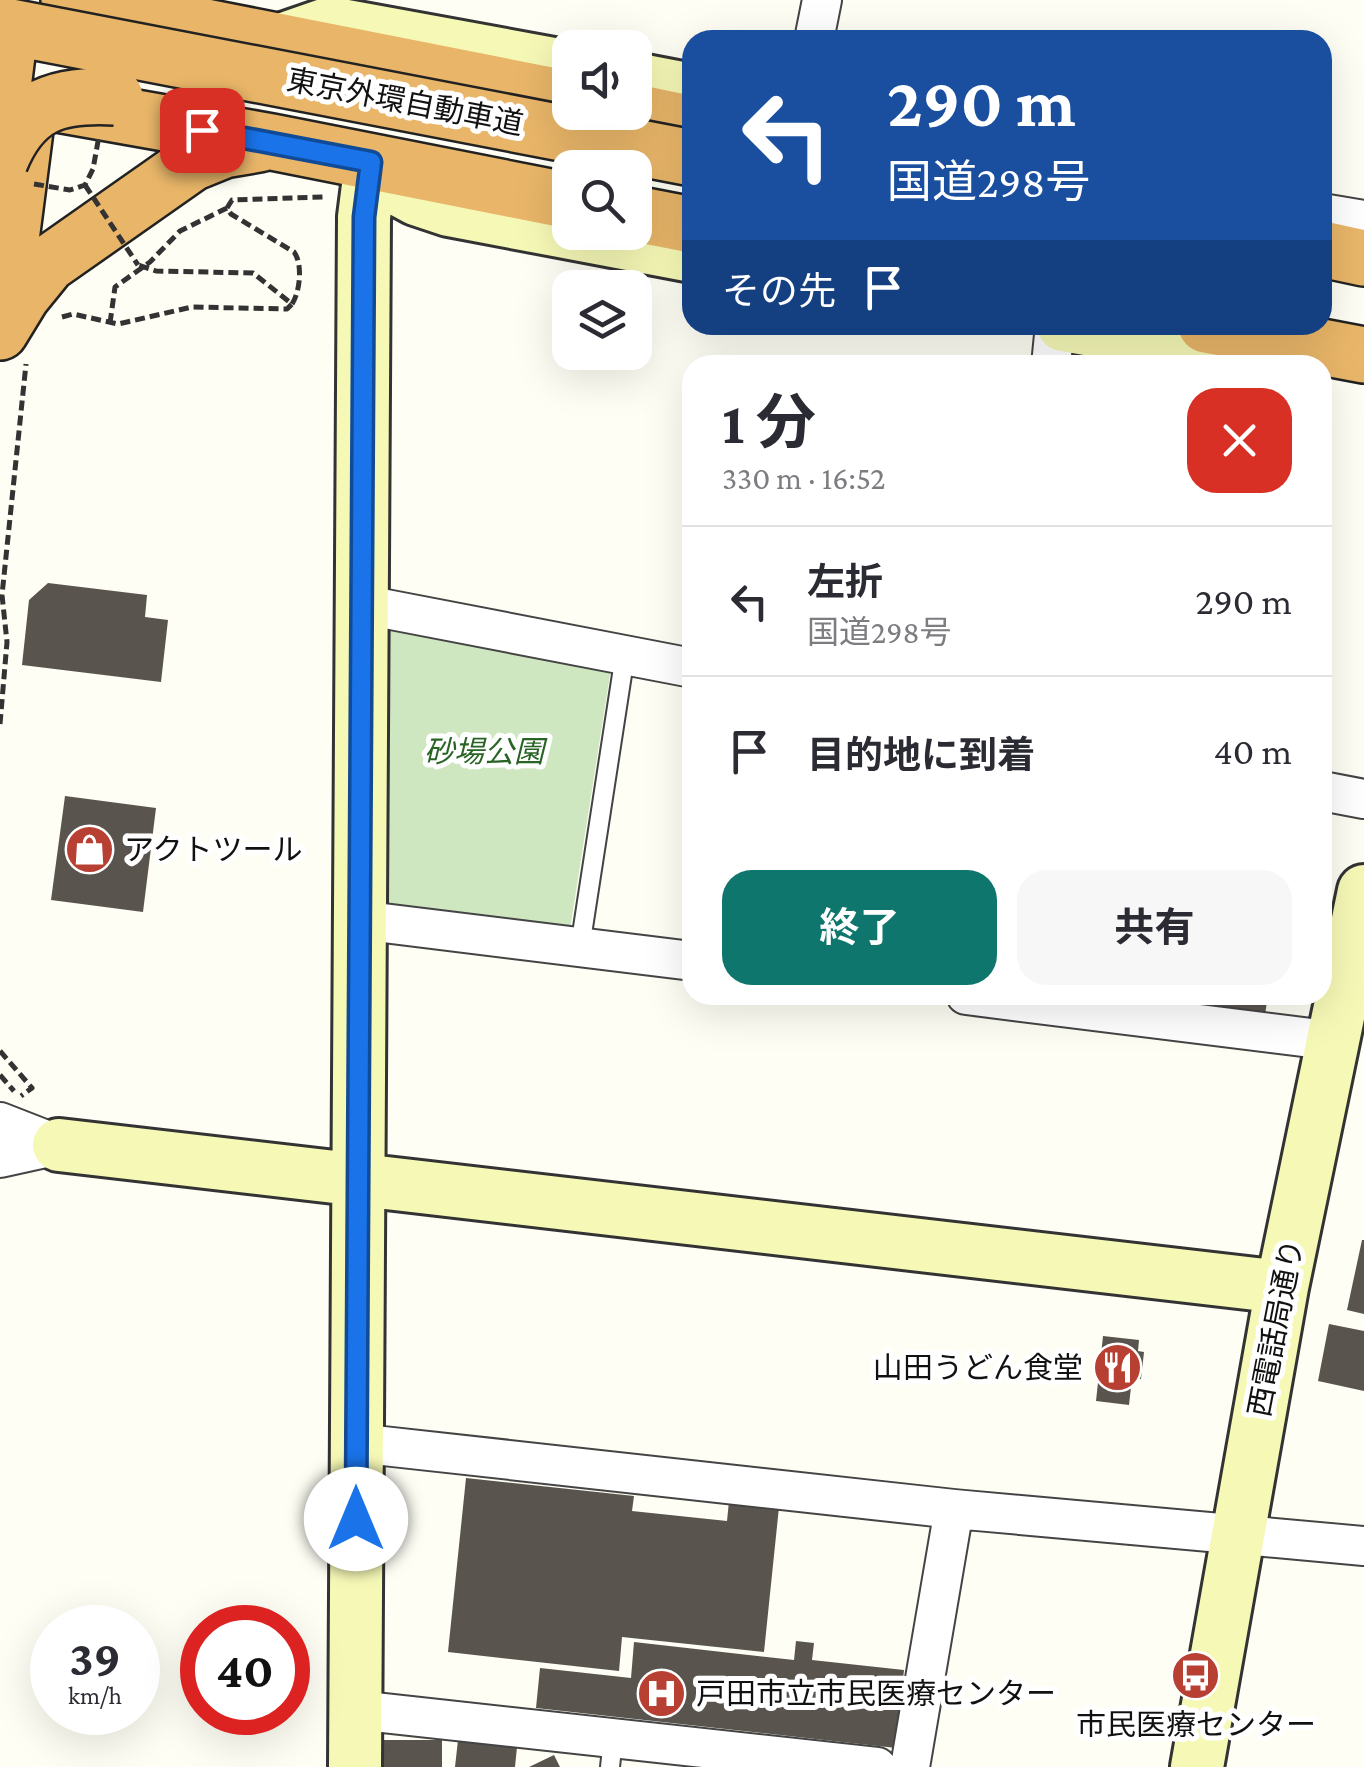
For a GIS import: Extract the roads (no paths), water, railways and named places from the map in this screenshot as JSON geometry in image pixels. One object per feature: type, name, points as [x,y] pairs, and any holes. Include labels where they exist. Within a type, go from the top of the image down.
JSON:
[{"type":"highway","points":[[66,0],[85,15],[129,31]]},
{"type":"highway","points":[[66,0],[552,95]]},
{"type":"highway","points":[[9,50],[46,24],[66,22],[129,31],[682,141]]},
{"type":"highway","points":[[9,50],[47,71],[115,97]]},
{"type":"highway","points":[[9,50],[272,142],[370,168],[552,198]]},
{"type":"highway","points":[[9,50],[21,330]]},
{"type":"highway","name":"東京外環自動車道","points":[[9,50],[682,156]]},
{"type":"highway","name":"東京外環自動車道","points":[[9,50],[208,95],[552,162]]},
{"type":"highway","points":[[0,161],[20,125],[36,110],[71,96],[115,97],[552,181]]},
{"type":"highway","points":[[652,116],[682,122]]},
{"type":"highway","points":[[21,330],[22,296],[48,264],[192,163],[224,150],[272,142]]},
{"type":"highway","points":[[652,181],[682,187]]},
{"type":"highway","points":[[652,199],[682,205]]},
{"type":"highway","points":[[652,217],[682,223]]},
{"type":"highway","points":[[1332,251],[1364,258]]},
{"type":"highway","points":[[1332,269],[1364,274]]},
{"type":"highway","points":[[1332,283],[1364,289]]},
{"type":"highway","points":[[1332,316],[1364,322]]},
{"type":"highway","points":[[1297,335],[1364,355]]},
{"type":"highway","points":[[1332,335],[1364,338]]},
{"type":"street","points":[[816,30],[822,0]]},
{"type":"street","points":[[278,41],[330,23],[372,15],[552,62]]},
{"type":"street","points":[[652,82],[682,88]]},
{"type":"street","points":[[355,1767],[360,604],[364,217],[370,168],[416,199],[449,210],[682,254]]},
{"type":"street","points":[[1332,215],[1364,220]]},
{"type":"street","points":[[1120,335],[1214,352],[1265,335]]},
{"type":"street","points":[[360,604],[682,666]]},
{"type":"street","points":[[1332,793],[1364,799]]},
{"type":"street","name":"西電話局通り","points":[[1197,1767],[1282,1287],[1364,891]]},
{"type":"street","points":[[358,920],[682,960]]},
{"type":"street","points":[[1049,1005],[1335,1040]]},
{"type":"street","points":[[0,1122],[59,1144],[1282,1287]]},
{"type":"street","points":[[0,1158],[59,1144]]},
{"type":"street","points":[[356,1443],[954,1509],[1364,1546]]},
{"type":"street","points":[[910,1767],[954,1509]]},
{"type":"street","points":[[356,1710],[611,1753],[877,1767]]},
{"type":"lane","points":[[580,948],[625,655]]},
{"type":"place","name":"アクトツール","points":[[89,850]]},
{"type":"place","name":"山田うどん食堂","points":[[1118,1368]]},
{"type":"place","name":"市民医療センター","points":[[1196,1676]]},
{"type":"place","name":"戸田市立市民医療センター","points":[[661,1694]]},
{"type":"park label","name":"砂場公園","points":[[484,752]]}]
